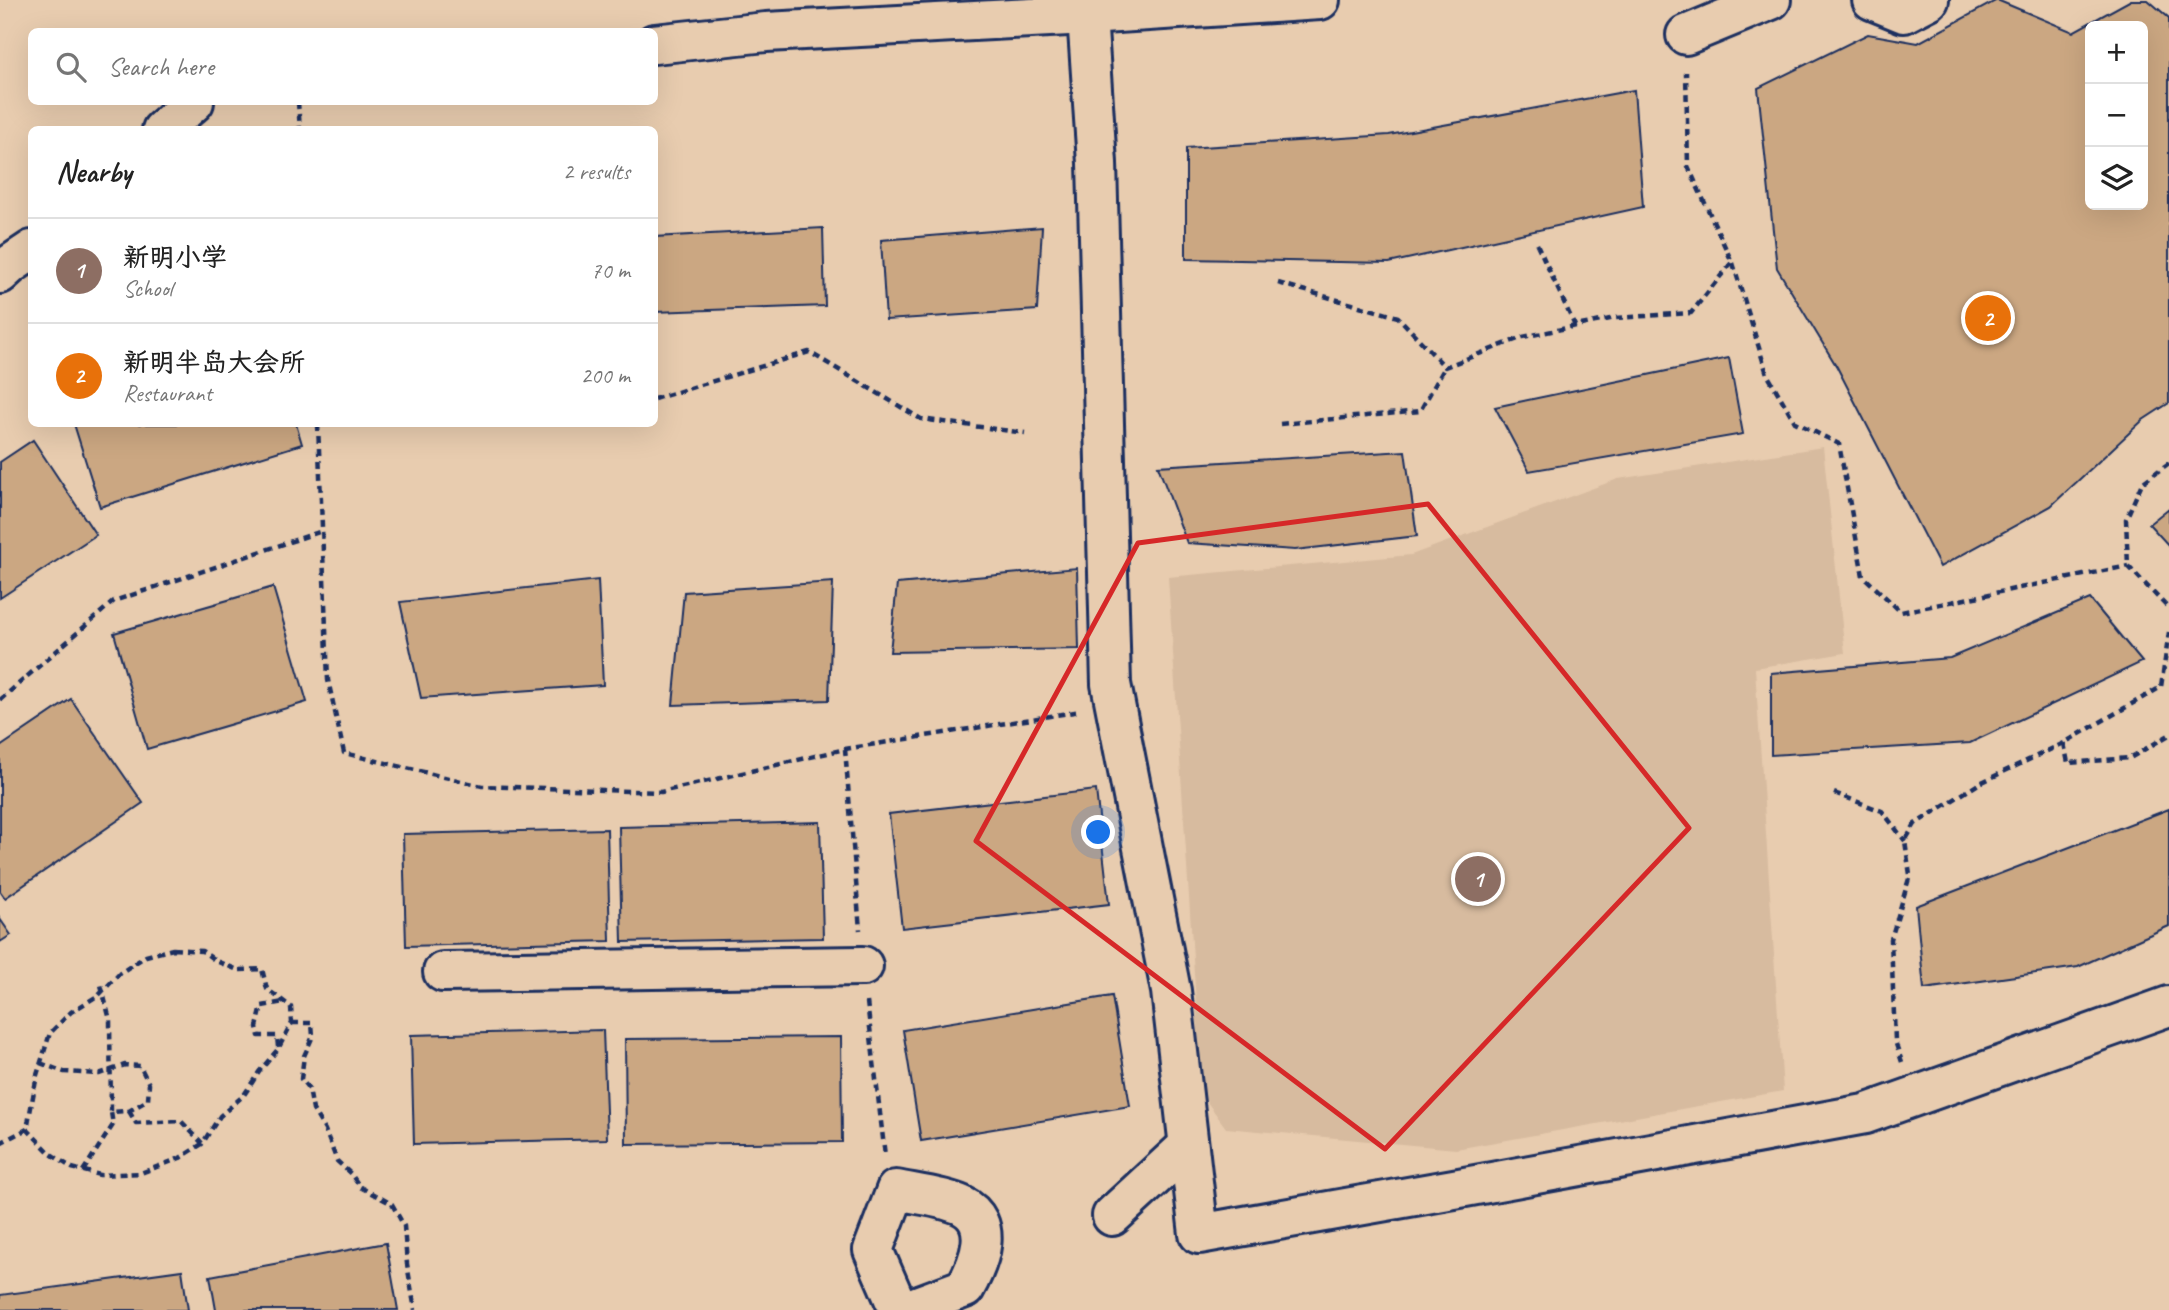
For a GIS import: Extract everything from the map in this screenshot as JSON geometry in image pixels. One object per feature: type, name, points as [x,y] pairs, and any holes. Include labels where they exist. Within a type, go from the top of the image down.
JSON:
[{"type":"street","points":[[658,44],[766,32],[1320,0]]},
{"type":"street","points":[[1686,35],[1771,0]]},
{"type":"street","points":[[1872,0],[1904,13],[1929,0]]},
{"type":"street","points":[[1087,15],[1097,163],[1111,684],[1171,991],[1199,1234],[1865,1114],[2169,1006]]},
{"type":"street","points":[[167,126],[191,105]]},
{"type":"street","points":[[0,274],[28,253]]},
{"type":"street","points":[[443,972],[863,966]]},
{"type":"street","points":[[1112,1216],[1188,1146]]},
{"type":"street","points":[[899,1310],[873,1250],[896,1190],[961,1205],[975,1216],[981,1226],[982,1242],[978,1266],[965,1288],[906,1310]]},
{"type":"path","points":[[1686,35],[1688,166],[1732,262],[1767,374],[1795,422],[1839,444],[1863,576],[1901,612],[2128,566]]},
{"type":"path","points":[[298,105],[300,126]]},
{"type":"path","points":[[1536,244],[1575,326]]},
{"type":"path","points":[[1280,424],[1420,411],[1445,367],[1523,337],[1615,317],[1691,313],[1732,262]]},
{"type":"path","points":[[1279,283],[1398,317],[1445,367]]},
{"type":"path","points":[[658,398],[809,352],[921,419],[1025,433]]},
{"type":"path","points":[[318,427],[328,680],[344,753],[482,786],[661,792],[845,749],[1115,705]]},
{"type":"path","points":[[2169,463],[2142,483],[2126,519],[2128,566],[2169,609]]},
{"type":"path","points":[[0,700],[114,601],[322,531]]},
{"type":"path","points":[[1905,841],[1915,824],[1980,783],[2064,743],[2161,687],[2169,632]]},
{"type":"path","points":[[2064,743],[2068,763],[2130,758],[2169,735]]},
{"type":"path","points":[[1835,793],[1882,811],[1905,841],[1910,876],[1891,939],[1895,1041],[1913,1097]]},
{"type":"path","points":[[173,949],[201,951],[238,970],[262,969],[267,989],[291,1007],[292,1023],[278,1049],[244,1095],[220,1116],[202,1144],[180,1158],[141,1172],[100,1175],[72,1168],[51,1154],[27,1129],[40,1063],[50,1033],[71,1012],[146,956],[173,949]]},
{"type":"path","points":[[83,1171],[113,1125],[109,1072],[110,1020],[102,988]]},
{"type":"path","points":[[278,1049],[277,1036],[259,1035],[257,1027],[262,1006],[284,1002]]},
{"type":"path","points":[[292,1023],[312,1023],[313,1035],[304,1056],[301,1079],[309,1088],[313,1110],[325,1130],[337,1161],[360,1187],[392,1204],[404,1226],[415,1310]]},
{"type":"path","points":[[40,1063],[64,1072],[99,1074],[125,1065],[140,1066],[149,1084],[148,1100],[129,1111],[111,1112]]},
{"type":"path","points":[[129,1111],[136,1124],[181,1121],[202,1144]]},
{"type":"path","points":[[0,1143],[27,1129]]},
{"type":"highlighted area","points":[[1428,504],[1689,828],[1385,1149],[976,841],[1138,543]]},
{"type":"shaded area","points":[[1823,447],[1845,653],[1755,668],[1783,1091],[1456,1149],[1226,1128],[1202,1095],[1168,577],[1411,555],[1618,479]]},
{"type":"building","points":[[1997,0],[2073,32],[2085,25],[2085,210],[2148,210],[2148,21],[2093,21],[2131,0],[2148,0],[2169,18],[2169,403],[2143,420],[2051,506],[1940,567],[1837,367],[1777,268],[1758,88],[1868,34],[1918,43]]},
{"type":"building","points":[[1634,90],[1643,207],[1389,263],[1186,259],[1186,148],[1389,135]]},
{"type":"building","points":[[1042,227],[1037,310],[886,320],[881,240]]},
{"type":"building","points":[[823,228],[825,306],[658,312],[658,237]]},
{"type":"building","points":[[1729,358],[1743,434],[1529,471],[1495,407]]},
{"type":"building","points":[[75,427],[297,427],[302,444],[100,507]]},
{"type":"building","points":[[33,440],[96,535],[0,598],[0,462]]},
{"type":"building","points":[[1405,451],[1417,536],[1295,550],[1187,543],[1158,466]]},
{"type":"building","points":[[2169,508],[2169,546],[2149,524]]},
{"type":"building","points":[[1077,568],[1079,649],[890,652],[897,584]]},
{"type":"building","points":[[598,580],[603,685],[421,698],[400,602]]},
{"type":"building","points":[[833,582],[829,700],[673,705],[684,592]]},
{"type":"building","points":[[273,587],[307,702],[147,749],[114,633]]},
{"type":"building","points":[[2090,599],[2142,662],[1970,743],[1771,755],[1771,673],[1950,658]]},
{"type":"building","points":[[71,699],[143,803],[5,898],[0,891],[0,747]]},
{"type":"building","points":[[1096,790],[1109,904],[902,928],[889,814]]},
{"type":"building","points":[[2169,809],[2169,926],[2078,967],[1924,989],[1916,906]]},
{"type":"building","points":[[820,822],[823,938],[622,942],[619,827]]},
{"type":"building","points":[[607,829],[610,941],[406,946],[403,834]]},
{"type":"building","points":[[0,919],[11,935],[0,942]]},
{"type":"building","points":[[1112,996],[1130,1106],[921,1141],[903,1030]]},
{"type":"building","points":[[603,1030],[607,1139],[414,1144],[411,1035]]},
{"type":"building","points":[[841,1037],[842,1142],[626,1144],[625,1039]]},
{"type":"building","points":[[386,1243],[398,1310],[216,1310],[210,1276]]},
{"type":"building","points":[[182,1270],[188,1310],[0,1310],[0,1295]]},
{"type":"place","name":"新明半岛大会所","points":[[1988,318]]},
{"type":"place","name":"新明小学","points":[[1478,879]]}]
